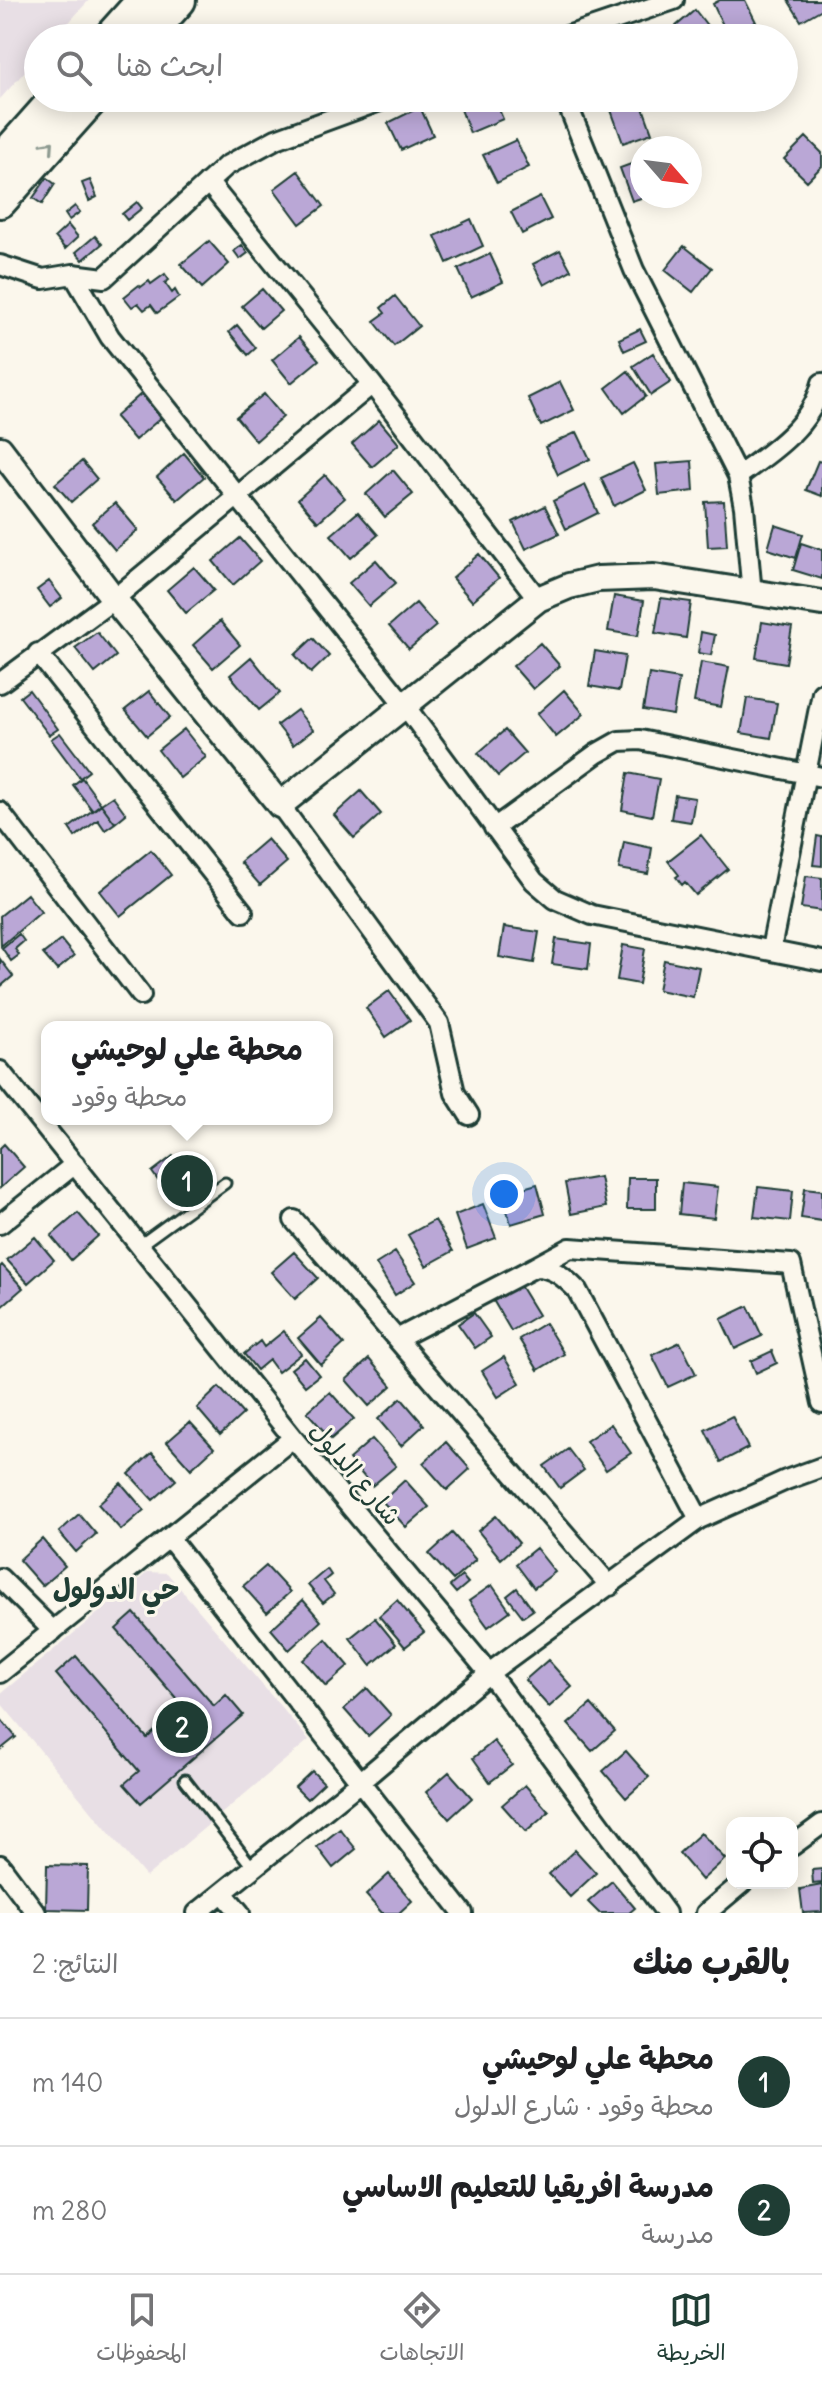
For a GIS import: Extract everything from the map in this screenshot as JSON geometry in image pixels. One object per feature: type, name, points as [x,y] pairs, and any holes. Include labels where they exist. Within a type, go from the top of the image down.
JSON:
[{"type":"highway","points":[[123,24],[144,0]]},
{"type":"highway","points":[[158,24],[179,0]]},
{"type":"highway","points":[[0,162],[45,112]]},
{"type":"highway","points":[[2,194],[79,112]]},
{"type":"street","points":[[603,24],[674,0]]},
{"type":"street","points":[[0,265],[43,279],[73,274],[104,278],[226,166],[276,139],[350,112]]},
{"type":"street","points":[[571,112],[634,270],[738,476],[752,594]]},
{"type":"street","points":[[208,182],[372,384],[538,599]]},
{"type":"street","points":[[73,274],[110,337],[406,707],[534,881],[555,899],[592,915],[822,961]]},
{"type":"street","points":[[738,476],[770,453],[811,412],[822,383]]},
{"type":"street","points":[[0,683],[114,599],[372,384]]},
{"type":"street","points":[[0,449],[114,599],[280,805],[439,1023],[455,1093],[469,1115]]},
{"type":"street","points":[[280,805],[538,599],[569,586],[598,579],[654,577],[822,603]]},
{"type":"street","points":[[38,653],[243,912]]},
{"type":"street","points":[[771,949],[814,775],[822,693]]},
{"type":"street","points":[[494,828],[596,754],[619,741],[640,740],[814,775]]},
{"type":"street","points":[[0,812],[141,995]]},
{"type":"street","name":"شارع الدلول","points":[[0,1071],[41,1122]]},
{"type":"street","name":"شارع الدلول","points":[[44,1125],[293,1438],[489,1673],[666,1913]]},
{"type":"street","points":[[0,1224],[75,1164]]},
{"type":"street","points":[[294,1220],[610,1586]]},
{"type":"street","points":[[397,1339],[570,1248],[791,1264],[822,1403]]},
{"type":"street","points":[[535,1267],[555,1271],[577,1290],[699,1519]]},
{"type":"street","points":[[0,1673],[293,1438]]},
{"type":"street","points":[[197,1913],[489,1673],[699,1519],[822,1467]]},
{"type":"street","points":[[170,1539],[463,1913]]},
{"type":"street","points":[[0,1578],[53,1631]]},
{"type":"street","points":[[798,1842],[822,1824]]},
{"type":"street","points":[[0,1865],[36,1913]]},
{"type":"street","points":[[706,1913],[735,1889]]},
{"type":"street","points":[[223,1893],[240,1913]]},
{"type":"lane","points":[[140,1245],[225,1183]]},
{"type":"lane","points":[[185,1780],[253,1868]]},
{"type":"shaded area","points":[[0,0],[89,0],[68,24],[24,24],[24,72],[0,99]]},
{"type":"shaded area","points":[[148,1572],[167,1573],[309,1740],[146,1877],[0,1702],[0,1694]]},
{"type":"building","points":[[720,0],[745,0],[756,22],[722,24],[713,4]]},
{"type":"building","points":[[788,0],[822,0],[822,9],[801,21]]},
{"type":"building","points":[[695,10],[706,24],[679,24]]},
{"type":"building","points":[[410,112],[422,112],[433,135],[401,150],[388,123]]},
{"type":"building","points":[[462,112],[500,112],[503,119],[470,133]]},
{"type":"building","points":[[612,112],[645,112],[652,133],[630,136],[630,141],[623,143]]},
{"type":"building","points":[[806,137],[822,153],[822,166],[807,181],[784,159]]},
{"type":"building","points":[[516,140],[529,167],[497,183],[483,155]]},
{"type":"building","points":[[630,164],[630,196],[620,168]]},
{"type":"building","points":[[298,171],[324,206],[300,224],[274,189]]},
{"type":"building","points":[[47,178],[55,184],[42,204],[33,198]]},
{"type":"building","points":[[90,180],[97,197],[89,201],[82,183]]},
{"type":"building","points":[[540,197],[551,219],[522,234],[511,212]]},
{"type":"building","points":[[137,202],[142,208],[127,220],[122,214]]},
{"type":"building","points":[[75,206],[80,212],[69,220],[65,214]]},
{"type":"building","points":[[471,219],[483,246],[447,263],[435,236]]},
{"type":"building","points":[[68,225],[78,237],[65,249],[55,237]]},
{"type":"building","points":[[95,236],[102,244],[83,260],[76,252]]},
{"type":"building","points":[[209,241],[229,264],[202,288],[181,264]]},
{"type":"building","points":[[242,245],[248,253],[240,259],[234,251]]},
{"type":"building","points":[[684,246],[712,268],[693,292],[665,270]]},
{"type":"building","points":[[560,250],[571,270],[544,285],[533,264]]},
{"type":"building","points":[[490,254],[503,282],[471,297],[458,269]]},
{"type":"building","points":[[165,274],[169,280],[165,283],[179,297],[157,313],[151,305],[144,310],[138,303],[132,307],[124,297],[139,285],[141,287],[149,281],[151,284]]},
{"type":"building","points":[[262,289],[281,311],[261,328],[242,306]]},
{"type":"building","points":[[395,296],[419,326],[394,346],[374,321],[385,313],[381,308]]},
{"type":"building","points":[[237,325],[256,348],[248,355],[229,332]]},
{"type":"building","points":[[640,329],[646,341],[624,351],[619,339]]},
{"type":"building","points":[[299,337],[319,360],[291,383],[272,360]]},
{"type":"building","points":[[653,353],[671,382],[651,395],[633,366]]},
{"type":"building","points":[[628,371],[646,396],[624,413],[606,388]]},
{"type":"building","points":[[560,382],[574,410],[541,426],[528,398]]},
{"type":"building","points":[[142,393],[162,417],[135,440],[115,417]]},
{"type":"building","points":[[264,394],[283,417],[256,441],[236,417]]},
{"type":"building","points":[[379,420],[399,444],[372,467],[352,444]]},
{"type":"building","points":[[577,432],[590,459],[558,475],[545,447]]},
{"type":"building","points":[[184,453],[204,477],[177,500],[157,477]]},
{"type":"building","points":[[82,461],[97,479],[71,502],[55,484]]},
{"type":"building","points":[[692,461],[694,491],[659,495],[656,464]]},
{"type":"building","points":[[818,461],[822,462],[822,496],[806,490]]},
{"type":"building","points":[[633,463],[646,490],[614,506],[601,478]]},
{"type":"building","points":[[393,470],[413,494],[385,517],[366,494]]},
{"type":"building","points":[[325,475],[345,498],[318,522],[298,499]]},
{"type":"building","points":[[585,485],[598,513],[566,529],[553,501]]},
{"type":"building","points":[[724,501],[727,546],[708,547],[705,502]]},
{"type":"building","points":[[115,503],[138,530],[115,550],[92,523]]},
{"type":"building","points":[[545,506],[559,534],[526,549],[513,522]]},
{"type":"building","points":[[358,512],[378,535],[351,558],[331,535]]},
{"type":"building","points":[[775,525],[803,534],[796,558],[768,549]]},
{"type":"building","points":[[240,538],[260,561],[233,585],[213,561]]},
{"type":"building","points":[[801,543],[822,550],[822,579],[793,570]]},
{"type":"building","points":[[479,554],[499,578],[472,601],[452,578]]},
{"type":"building","points":[[376,560],[396,583],[369,606],[349,583]]},
{"type":"building","points":[[194,567],[214,590],[186,613],[167,590]]},
{"type":"building","points":[[49,581],[62,598],[50,607],[37,590]]},
{"type":"building","points":[[614,596],[644,601],[638,636],[608,631]]},
{"type":"building","points":[[661,598],[691,602],[686,638],[655,633]]},
{"type":"building","points":[[416,603],[436,626],[409,649],[389,626]]},
{"type":"building","points":[[220,621],[240,645],[213,668],[193,645]]},
{"type":"building","points":[[762,622],[792,627],[786,663],[756,658]]},
{"type":"building","points":[[97,632],[116,656],[95,673],[75,648]]},
{"type":"building","points":[[701,632],[715,635],[711,655],[698,653]]},
{"type":"building","points":[[313,638],[329,656],[311,673],[295,655]]},
{"type":"building","points":[[540,643],[560,666],[533,689],[513,666]]},
{"type":"building","points":[[595,651],[625,656],[619,691],[589,686]]},
{"type":"building","points":[[251,657],[280,693],[259,710],[230,675]]},
{"type":"building","points":[[701,662],[729,667],[721,707],[694,702]]},
{"type":"building","points":[[649,674],[679,679],[673,715],[643,710]]},
{"type":"building","points":[[29,690],[58,729],[49,735],[20,697]]},
{"type":"building","points":[[564,690],[584,714],[556,737],[537,714]]},
{"type":"building","points":[[149,691],[170,717],[147,736],[125,710]]},
{"type":"building","points":[[747,698],[777,703],[771,738],[741,733]]},
{"type":"building","points":[[297,710],[313,730],[293,745],[277,725]]},
{"type":"building","points":[[184,729],[206,757],[180,778],[158,750]]},
{"type":"building","points":[[505,730],[525,753],[498,776],[478,753]]},
{"type":"building","points":[[60,733],[89,771],[80,778],[51,739]]},
{"type":"building","points":[[628,773],[659,779],[652,816],[622,810]]},
{"type":"building","points":[[82,778],[101,804],[93,811],[73,785]]},
{"type":"building","points":[[361,791],[381,814],[354,838],[334,815]]},
{"type":"building","points":[[675,795],[695,798],[691,822],[671,819]]},
{"type":"building","points":[[113,796],[126,814],[115,823],[101,804]]},
{"type":"building","points":[[101,804],[115,823],[105,830],[98,820],[75,837],[69,828]]},
{"type":"building","points":[[701,835],[728,869],[696,895],[685,882],[682,885],[676,877],[679,875],[668,861]]},
{"type":"building","points":[[817,836],[822,837],[822,866],[813,865]]},
{"type":"building","points":[[267,839],[287,862],[260,885],[240,862]]},
{"type":"building","points":[[624,842],[652,848],[648,874],[619,869]]},
{"type":"building","points":[[151,850],[171,875],[120,916],[100,891]]},
{"type":"building","points":[[806,876],[822,878],[822,911],[801,908]]},
{"type":"building","points":[[27,894],[41,912],[1,946],[0,916]]},
{"type":"building","points":[[504,927],[539,932],[534,963],[499,957]]},
{"type":"building","points":[[19,934],[24,941],[15,949],[19,955],[11,961],[2,948]]},
{"type":"building","points":[[556,939],[591,944],[588,969],[552,964]]},
{"type":"building","points":[[61,940],[74,956],[57,970],[43,954]]},
{"type":"building","points":[[623,945],[645,949],[639,984],[617,980]]},
{"type":"building","points":[[0,959],[13,976],[0,987]]},
{"type":"building","points":[[664,960],[699,967],[693,997],[658,990]]},
{"type":"building","points":[[389,991],[410,1020],[386,1037],[366,1008]]},
{"type":"building","points":[[4,1144],[24,1167],[0,1188],[0,1148]]},
{"type":"building","points":[[173,1156],[182,1170],[178,1173],[188,1187],[177,1195],[167,1182],[162,1186],[152,1172]]},
{"type":"building","points":[[600,1177],[606,1207],[571,1214],[565,1183]]},
{"type":"building","points":[[628,1178],[656,1178],[656,1209],[627,1209]]},
{"type":"building","points":[[682,1183],[718,1187],[714,1218],[679,1214]]},
{"type":"building","points":[[537,1184],[545,1214],[511,1224],[502,1194]]},
{"type":"building","points":[[758,1187],[793,1191],[790,1221],[754,1217]]},
{"type":"building","points":[[805,1188],[822,1190],[822,1221],[801,1218]]},
{"type":"building","points":[[483,1204],[496,1238],[467,1249],[455,1215]]},
{"type":"building","points":[[78,1213],[98,1236],[71,1260],[51,1236]]},
{"type":"building","points":[[435,1220],[453,1251],[426,1266],[408,1235]]},
{"type":"building","points":[[35,1237],[54,1260],[28,1283],[7,1260]]},
{"type":"building","points":[[294,1252],[318,1278],[295,1299],[271,1272]]},
{"type":"building","points":[[395,1252],[415,1282],[395,1295],[376,1264]]},
{"type":"building","points":[[2,1265],[23,1288],[0,1308],[0,1267]]},
{"type":"building","points":[[519,1284],[538,1315],[511,1331],[493,1300]]},
{"type":"building","points":[[748,1306],[762,1336],[735,1349],[721,1319]]},
{"type":"building","points":[[474,1313],[491,1337],[475,1348],[458,1324]]},
{"type":"building","points":[[321,1318],[344,1344],[321,1365],[298,1338]]},
{"type":"building","points":[[545,1323],[564,1354],[538,1370],[519,1339]]},
{"type":"building","points":[[284,1331],[301,1354],[278,1372],[269,1360],[257,1370],[244,1354],[260,1341],[264,1347]]},
{"type":"building","points":[[680,1342],[696,1374],[668,1387],[652,1355]]},
{"type":"building","points":[[772,1351],[777,1363],[756,1373],[751,1361]]},
{"type":"building","points":[[504,1357],[520,1383],[498,1397],[482,1371]]},
{"type":"building","points":[[305,1358],[319,1375],[305,1386],[291,1369]]},
{"type":"building","points":[[369,1359],[392,1386],[369,1406],[346,1380]]},
{"type":"building","points":[[219,1387],[243,1414],[220,1435],[197,1408]]},
{"type":"building","points":[[330,1392],[354,1419],[331,1439],[307,1412]]},
{"type":"building","points":[[401,1398],[424,1425],[401,1446],[378,1419]]},
{"type":"building","points":[[732,1416],[748,1448],[721,1462],[705,1430]]},
{"type":"building","points":[[190,1422],[214,1448],[191,1469],[167,1442]]},
{"type":"building","points":[[611,1424],[631,1453],[606,1470],[586,1441]]},
{"type":"building","points":[[372,1439],[396,1466],[372,1486],[349,1459]]},
{"type":"building","points":[[446,1442],[470,1469],[447,1490],[423,1463]]},
{"type":"building","points":[[568,1449],[584,1470],[560,1488],[544,1466]]},
{"type":"building","points":[[152,1453],[176,1480],[153,1500],[129,1474]]},
{"type":"building","points":[[405,1480],[429,1507],[406,1527],[382,1501]]},
{"type":"building","points":[[121,1483],[144,1510],[121,1530],[98,1504]]},
{"type":"building","points":[[79,1514],[96,1534],[76,1552],[59,1532]]},
{"type":"building","points":[[496,1516],[519,1543],[501,1559],[478,1531]]},
{"type":"building","points":[[452,1533],[476,1560],[453,1580],[429,1554]]},
{"type":"building","points":[[42,1539],[65,1566],[42,1586],[19,1560]]},
{"type":"building","points":[[536,1548],[555,1572],[534,1588],[516,1564]]},
{"type":"building","points":[[266,1566],[290,1592],[267,1613],[243,1586]]},
{"type":"building","points":[[327,1569],[331,1575],[324,1581],[334,1594],[323,1603],[308,1585]]},
{"type":"building","points":[[462,1576],[468,1583],[456,1593],[450,1586]]},
{"type":"building","points":[[492,1585],[510,1611],[488,1627],[469,1601]]},
{"type":"building","points":[[517,1588],[533,1610],[523,1617],[507,1596]]},
{"type":"building","points":[[303,1600],[321,1621],[289,1650],[271,1629]]},
{"type":"building","points":[[397,1600],[424,1632],[405,1647],[379,1616]]},
{"type":"building","points":[[134,1613],[214,1706],[226,1695],[243,1715],[141,1803],[124,1784],[139,1771],[56,1674],[76,1656],[147,1738],[183,1706],[116,1629]]},
{"type":"building","points":[[375,1618],[396,1644],[371,1665],[350,1638]]},
{"type":"building","points":[[326,1639],[349,1666],[326,1686],[303,1660]]},
{"type":"building","points":[[548,1660],[572,1687],[549,1707],[525,1680]]},
{"type":"building","points":[[367,1688],[391,1715],[368,1736],[344,1709]]},
{"type":"building","points":[[591,1704],[615,1731],[592,1751],[568,1724]]},
{"type":"building","points":[[0,1718],[16,1737],[0,1750]]},
{"type":"building","points":[[494,1741],[512,1765],[490,1782],[473,1758]]},
{"type":"building","points":[[626,1751],[649,1777],[626,1798],[603,1771]]},
{"type":"building","points":[[312,1771],[324,1783],[307,1799],[295,1787]]},
{"type":"building","points":[[449,1772],[472,1798],[449,1819],[426,1792]]},
{"type":"building","points":[[525,1785],[549,1812],[526,1832],[502,1805]]},
{"type":"building","points":[[340,1829],[356,1849],[333,1868],[317,1847]]},
{"type":"building","points":[[701,1833],[725,1859],[702,1880],[679,1853]]},
{"type":"building","points":[[575,1850],[596,1873],[570,1897],[549,1874]]},
{"type":"building","points":[[47,1865],[88,1866],[87,1910],[46,1909]]},
{"type":"building","points":[[822,1869],[822,1883],[813,1884],[812,1870]]},
{"type":"building","points":[[389,1874],[412,1901],[399,1913],[382,1913],[366,1895]]},
{"type":"building","points":[[612,1881],[635,1908],[629,1913],[599,1913],[588,1902]]},
{"type":"building","points":[[822,1885],[822,1912],[803,1913],[800,1889]]},
{"type":"place","name":"محطة علي لوحيشي","points":[[187,1181]]},
{"type":"place","name":"مدرسة افريقيا للتعليم الاساسي","points":[[182,1727]]},
{"type":"district","name":"حي الدولول","points":[[116,1589]]}]
